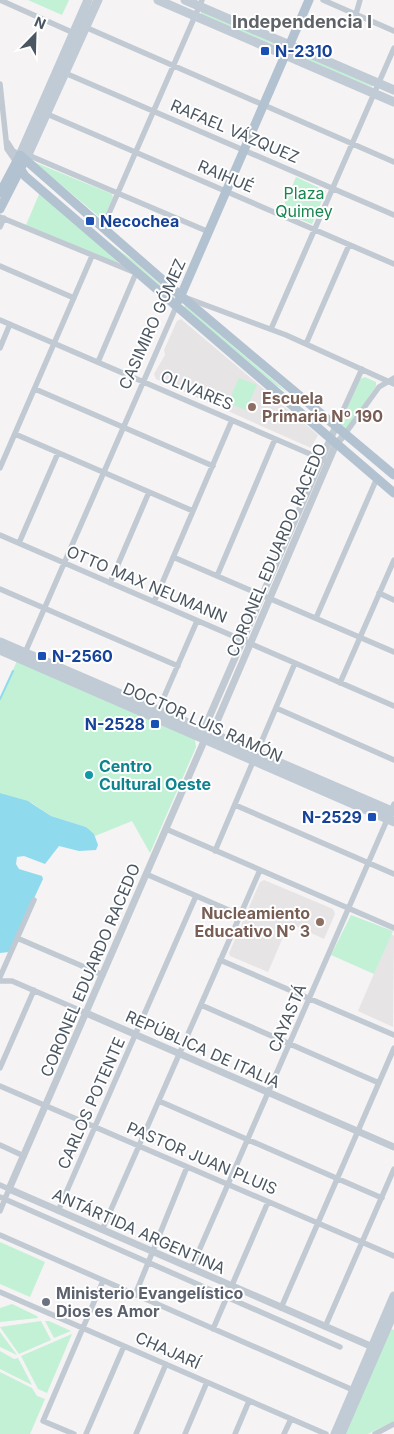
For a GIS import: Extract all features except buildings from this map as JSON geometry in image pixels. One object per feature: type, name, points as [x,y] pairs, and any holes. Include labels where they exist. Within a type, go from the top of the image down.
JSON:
[{"type":"main road","points":[[0,193],[22,160],[65,73],[88,0]]},
{"type":"main road","points":[[0,209],[77,34],[85,27],[98,0]]},
{"type":"main road","points":[[158,0],[394,102]]},
{"type":"main road","points":[[185,0],[201,3],[289,45],[394,90]]},
{"type":"main road","name":"CASIMIRO GÓMEZ","points":[[176,307],[309,0]]},
{"type":"main road","points":[[22,160],[394,475]]},
{"type":"main road","points":[[22,160],[25,176],[394,493]]},
{"type":"main road","name":"DOCTOR LUIS RAMÓN","points":[[0,642],[24,656],[157,714],[205,739],[255,756],[392,813]]},
{"type":"main road","name":"DOCTOR LUIS RAMÓN","points":[[0,650],[24,656]]},
{"type":"main road","name":"DOCTOR LUIS RAMÓN","points":[[157,714],[208,731],[255,756]]},
{"type":"main road","points":[[341,1434],[394,1296]]},
{"type":"main road","points":[[334,1434],[353,1390],[394,1312]]},
{"type":"street","points":[[0,0],[77,34]]},
{"type":"street","points":[[324,0],[394,31]]},
{"type":"street","points":[[356,14],[360,0]]},
{"type":"street","points":[[103,227],[201,3]]},
{"type":"street","points":[[85,27],[394,162]]},
{"type":"street","points":[[270,329],[394,48]]},
{"type":"street","name":"RAFAEL VÁZQUEZ","points":[[65,73],[394,215]]},
{"type":"street","points":[[0,84],[8,152],[22,160],[118,194],[208,232]]},
{"type":"street","name":"RAIHUÉ","points":[[46,114],[394,264]]},
{"type":"street","points":[[0,227],[2,218],[136,273],[98,362]]},
{"type":"street","points":[[306,344],[348,245]]},
{"type":"street","points":[[0,468],[92,256]]},
{"type":"street","points":[[0,266],[74,298]]},
{"type":"street","points":[[181,296],[200,301],[270,329],[392,381]]},
{"type":"street","name":"CASIMIRO GÓMEZ","points":[[24,656],[176,307]]},
{"type":"street","name":"OLIVARES","points":[[0,320],[325,461]]},
{"type":"street","points":[[0,348],[10,324]]},
{"type":"street","name":"CORONEL EDUARDO RACEDO","points":[[208,731],[270,599],[333,441],[336,426],[362,369]]},
{"type":"street","name":"CORONEL EDUARDO RACEDO","points":[[333,441],[345,434],[379,387],[392,381]]},
{"type":"street","points":[[34,389],[212,466]]},
{"type":"street","points":[[154,602],[232,420]]},
{"type":"street","points":[[15,434],[193,511]]},
{"type":"street","points":[[217,576],[275,439]]},
{"type":"street","points":[[19,543],[58,453]]},
{"type":"street","name":"CORONEL EDUARDO RACEDO","points":[[0,1211],[2,1199],[10,1189],[205,739],[242,640],[325,461]]},
{"type":"street","points":[[316,618],[377,478]]},
{"type":"street","points":[[110,583],[149,492]]},
{"type":"street","name":"OTTO MAX NEUMANN","points":[[0,535],[394,706]]},
{"type":"street","points":[[173,557],[394,652]]},
{"type":"street","points":[[340,683],[394,560]]},
{"type":"street","points":[[0,589],[178,666]]},
{"type":"street","points":[[379,593],[394,600]]},
{"type":"street","points":[[157,714],[197,621]]},
{"type":"street","points":[[215,851],[295,663]]},
{"type":"street","points":[[276,708],[394,760]]},
{"type":"street","points":[[235,805],[394,874]]},
{"type":"street","name":"CAYASTÁ","points":[[192,1269],[392,813]]},
{"type":"street","points":[[166,829],[394,928]]},
{"type":"street","points":[[102,1230],[260,870]]},
{"type":"street","points":[[146,874],[240,915]]},
{"type":"street","name":"CARLOS POTENTE","points":[[58,1211],[196,896]]},
{"type":"street","points":[[0,977],[34,900]]},
{"type":"street","points":[[17,938],[102,975]]},
{"type":"street","points":[[220,960],[394,1035]]},
{"type":"street","name":"REPÚBLICA DE ITALIA","points":[[0,981],[12,981],[34,990],[394,1147]]},
{"type":"street","points":[[0,1068],[34,990]]},
{"type":"street","points":[[200,1005],[379,1082]]},
{"type":"street","points":[[281,1308],[394,1048]]},
{"type":"street","name":"PASTOR JUAN PLUIS","points":[[0,1086],[394,1256]]},
{"type":"street","points":[[158,1101],[382,1198]]},
{"type":"street","points":[[0,1145],[24,1156]]},
{"type":"street","points":[[135,1295],[149,1263],[151,1251],[187,1167]]},
{"type":"street","points":[[325,1327],[394,1169]]},
{"type":"street","name":"ANTÁRTIDA ARGENTINA","points":[[0,1185],[375,1348]]},
{"type":"street","points":[[2,1199],[340,1347]]},
{"type":"street","points":[[214,1329],[268,1202]]},
{"type":"street","points":[[0,1235],[353,1390]]},
{"type":"street","points":[[74,1434],[43,1420],[103,1281]]},
{"type":"street","name":"CHAJARÍ","points":[[0,1292],[326,1434]]},
{"type":"street","points":[[86,1434],[124,1346]]},
{"type":"street","points":[[136,1434],[166,1364]]},
{"type":"street","points":[[185,1434],[207,1382]]},
{"type":"street","points":[[235,1434],[249,1401]]},
{"type":"street","points":[[284,1434],[291,1419]]},
{"type":"street","points":[[380,1433],[394,1424]]},
{"type":"shaded area","name":"Escuela Primaria Nº 190","points":[[181,319],[318,435],[311,448],[156,379],[154,374],[165,355],[164,350],[177,321]]},
{"type":"shaded area","points":[[264,880],[333,909],[335,914],[324,939],[289,923],[268,972],[230,956],[229,953],[260,882]]},
{"type":"shaded area","points":[[391,934],[394,936],[393,1027],[358,1011]]},
{"type":"green space","points":[[28,0],[69,0],[62,15]]},
{"type":"green space","points":[[201,11],[282,46],[282,48],[201,15]]},
{"type":"green space","points":[[292,50],[372,85],[372,87],[291,54]]},
{"type":"green space","points":[[34,162],[112,194],[113,197],[103,220]]},
{"type":"green space","name":"Plaza Quimey","points":[[296,177],[326,191],[312,224],[281,212]]},
{"type":"green space","points":[[40,192],[118,261],[118,263],[26,225]]},
{"type":"green space","points":[[108,242],[134,261],[175,298],[174,299]]},
{"type":"green space","points":[[185,305],[287,392],[274,384],[184,308]]},
{"type":"green space","points":[[365,377],[376,382],[376,386],[346,429],[340,424],[360,379]]},
{"type":"green space","points":[[239,378],[257,385],[246,410],[228,403]]},
{"type":"green space","points":[[17,661],[195,739],[196,747],[150,853],[132,821],[95,836],[86,827],[51,816],[32,803],[0,793],[0,699]]},
{"type":"green space","points":[[351,915],[393,931],[374,974],[331,955]]},
{"type":"green space","points":[[0,1242],[45,1262],[30,1297],[0,1284]]},
{"type":"green space","points":[[12,1304],[38,1318],[0,1322],[0,1308]]},
{"type":"green space","points":[[41,1321],[51,1340],[19,1354],[0,1327]]},
{"type":"green space","points":[[45,1321],[49,1321],[71,1331],[54,1338]]},
{"type":"green space","points":[[390,1328],[394,1330],[394,1421],[368,1434],[345,1434]]},
{"type":"green space","points":[[0,1332],[17,1355],[0,1347]]},
{"type":"green space","points":[[72,1334],[47,1393],[38,1389],[21,1356]]},
{"type":"green space","points":[[0,1351],[14,1359],[18,1358],[32,1385],[0,1369]]},
{"type":"green space","points":[[0,1372],[32,1388],[37,1396],[45,1399],[30,1434],[0,1434]]},
{"type":"water","points":[[0,793],[28,801],[51,816],[86,827],[94,834],[98,845],[96,850],[79,851],[59,846],[45,864],[24,856],[17,857],[16,864],[19,869],[42,876],[43,879],[9,952],[0,953]]},
{"type":"waterway","points":[[0,699],[13,671]]},
{"type":"place","name":"N-2310","points":[[265,51]]},
{"type":"place","name":"Necochea","points":[[90,221]]},
{"type":"place","name":"Escuela Primaria Nº 190","points":[[252,407]]},
{"type":"place","name":"N-2560","points":[[42,656]]},
{"type":"place","name":"N-2528","points":[[155,724]]},
{"type":"place","name":"Centro Cultural Oeste","points":[[89,775]]},
{"type":"place","name":"N-2529","points":[[372,817]]},
{"type":"place","name":"Nucleamiento Educativo N° 3","points":[[320,922]]},
{"type":"place","name":"Ministerio Evangelístico Dios es Amor","points":[[46,1302]]},
{"type":"district","name":"Independencia I","points":[[302,22]]}]
